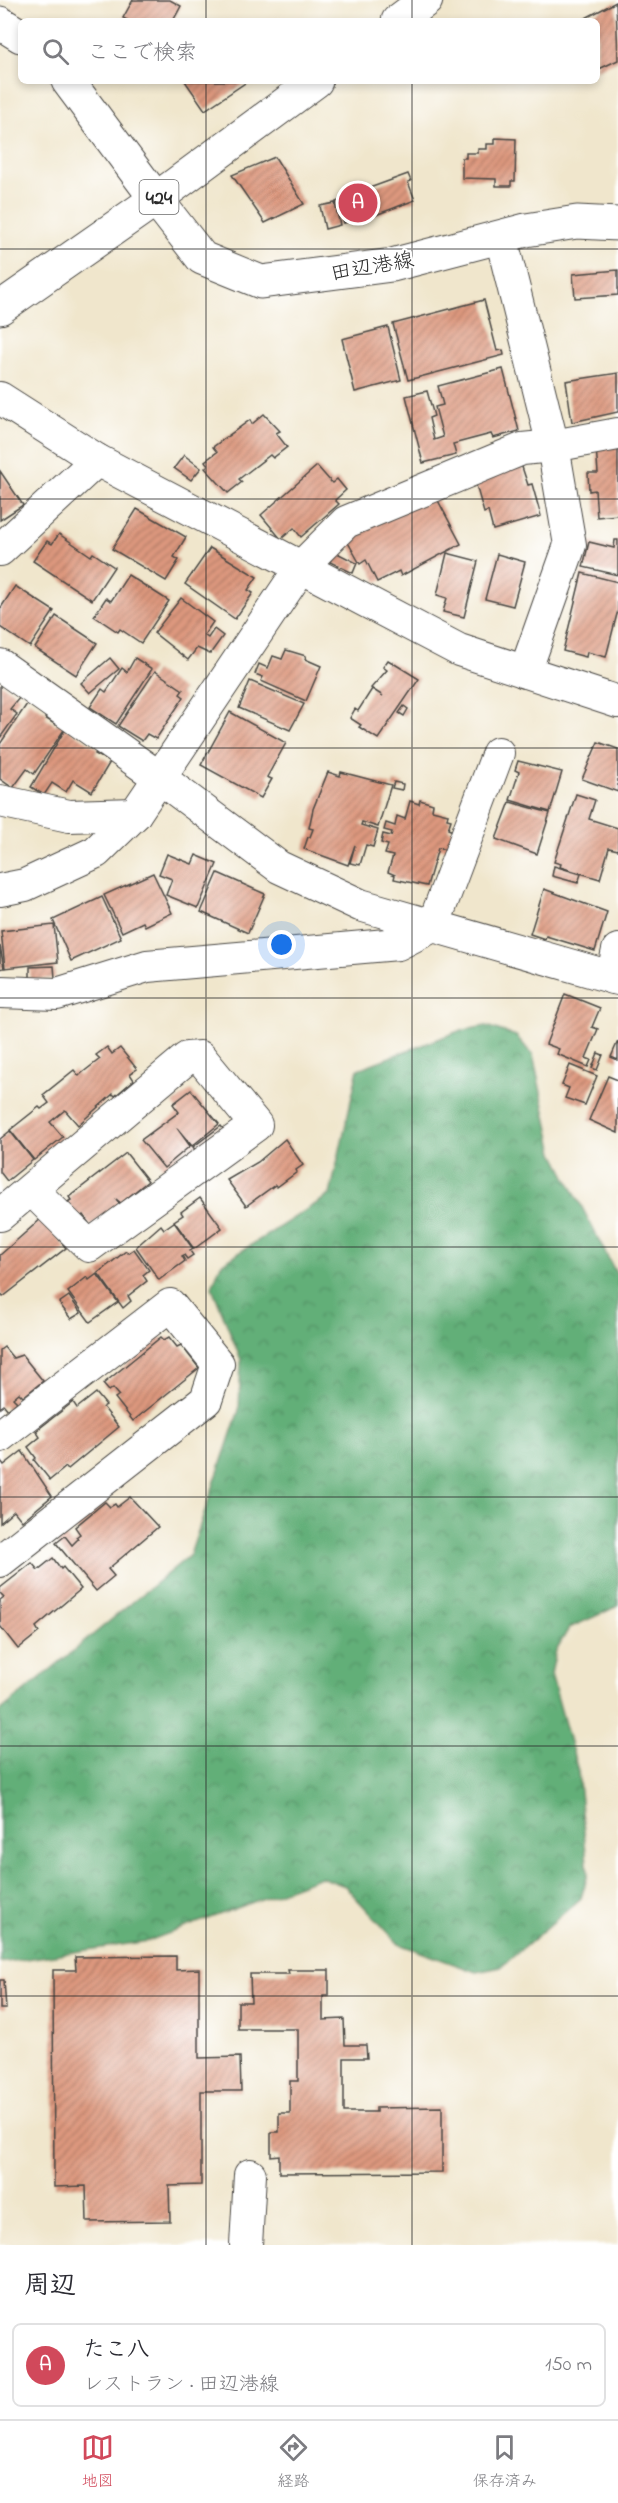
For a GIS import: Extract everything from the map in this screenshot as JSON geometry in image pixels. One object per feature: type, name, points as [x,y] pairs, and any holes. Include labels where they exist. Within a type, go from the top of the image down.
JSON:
[{"type":"main road","points":[[402,18],[426,0]]},
{"type":"main road","points":[[0,23],[18,34]]},
{"type":"main road","name":"田辺港線","points":[[70,84],[202,258],[261,282],[392,265],[501,237],[577,222],[618,224]]},
{"type":"main road","name":"424","points":[[0,308],[156,199],[312,84]]},
{"type":"street","points":[[501,237],[554,446],[570,545],[525,672]]},
{"type":"street","points":[[0,399],[97,460],[459,650],[618,702]]},
{"type":"street","points":[[0,890],[25,885],[96,852],[135,814],[302,566],[346,522],[522,449],[554,446],[618,434]]},
{"type":"street","points":[[0,550],[97,460]]},
{"type":"street","points":[[0,665],[160,778],[279,867],[360,905],[433,926],[616,969]]},
{"type":"street","points":[[0,992],[57,994],[147,966],[398,944],[433,926],[498,753]]},
{"type":"street","points":[[0,801],[69,816],[135,814]]},
{"type":"street","points":[[0,1215],[187,1058],[200,1058],[256,1125],[89,1246],[31,1189]]},
{"type":"street","points":[[0,1436],[170,1305],[218,1364],[206,1400],[0,1561]]},
{"type":"street","points":[[246,2245],[250,2175]]},
{"type":"green space","points":[[486,1026],[516,1036],[533,1055],[554,1153],[618,1277],[618,1606],[569,1628],[556,1650],[551,1674],[578,1771],[588,1874],[581,1898],[501,1967],[476,1972],[399,1944],[345,1886],[321,1877],[148,1941],[0,1963],[0,1711],[190,1555],[239,1410],[241,1360],[212,1287],[221,1264],[330,1195],[358,1069],[459,1031]]},
{"type":"building","points":[[133,0],[170,0],[181,6],[175,18],[123,18]]},
{"type":"building","points":[[616,2],[618,60],[600,69],[600,18],[586,18]]},
{"type":"building","points":[[187,84],[244,84],[205,110]]},
{"type":"building","points":[[495,138],[516,139],[515,181],[511,181],[511,186],[496,186],[496,179],[462,178],[462,158],[466,158],[466,153],[478,153],[478,149],[487,149],[487,144],[495,144]]},
{"type":"building","points":[[275,157],[304,204],[265,223],[232,175]]},
{"type":"building","points":[[408,174],[411,181],[408,182],[415,200],[373,216],[364,190]]},
{"type":"building","points":[[362,193],[370,215],[344,223],[336,202]]},
{"type":"building","points":[[335,203],[340,225],[325,229],[320,206]]},
{"type":"building","points":[[618,270],[618,295],[575,298],[573,274]]},
{"type":"building","points":[[484,300],[497,351],[503,350],[504,355],[408,380],[393,324]]},
{"type":"building","points":[[388,327],[401,380],[355,392],[342,339]]},
{"type":"building","points":[[503,369],[519,431],[493,438],[491,434],[453,444],[456,455],[423,463],[406,396],[427,391],[434,416],[429,418],[434,440],[443,437],[435,407],[443,405],[438,386]]},
{"type":"building","points":[[618,373],[618,412],[572,422],[566,381]]},
{"type":"building","points":[[264,414],[280,431],[276,433],[287,447],[273,458],[270,455],[239,479],[242,482],[228,493],[205,468],[208,465],[205,461],[217,452],[213,447],[250,420],[252,424]]},
{"type":"building","points":[[618,445],[618,515],[597,517],[595,490],[589,491],[588,473],[598,473],[596,447]]},
{"type":"building","points":[[184,455],[201,468],[191,480],[174,468]]},
{"type":"building","points":[[521,464],[528,485],[532,484],[541,516],[493,530],[488,511],[484,513],[474,478]]},
{"type":"building","points":[[317,466],[332,483],[337,479],[346,490],[335,500],[339,504],[301,537],[294,528],[281,539],[261,515]]},
{"type":"building","points":[[0,471],[23,505],[0,520]]},
{"type":"building","points":[[433,491],[461,544],[401,576],[399,571],[377,582],[366,560],[360,564],[345,537]]},
{"type":"building","points":[[137,509],[186,537],[174,557],[179,560],[166,581],[112,549]]},
{"type":"building","points":[[59,534],[91,556],[93,553],[114,567],[92,600],[33,561],[47,541],[52,544]]},
{"type":"building","points":[[615,540],[618,540],[618,575],[583,567],[589,542],[614,548]]},
{"type":"building","points":[[210,548],[257,577],[248,590],[253,593],[235,619],[185,584]]},
{"type":"building","points":[[335,552],[357,563],[353,573],[330,562]]},
{"type":"building","points":[[447,553],[478,561],[464,617],[443,612],[447,598],[437,595]]},
{"type":"building","points":[[497,554],[525,562],[513,606],[485,599]]},
{"type":"building","points":[[582,573],[618,582],[618,610],[606,657],[587,652],[586,657],[563,651]]},
{"type":"building","points":[[128,575],[169,601],[141,643],[120,629],[118,632],[94,616],[106,598],[111,601]]},
{"type":"building","points":[[15,586],[54,611],[30,647],[0,627],[0,609]]},
{"type":"building","points":[[181,598],[213,622],[204,635],[208,638],[214,629],[223,636],[210,654],[197,648],[188,660],[154,633]]},
{"type":"building","points":[[56,616],[97,643],[76,675],[35,648]]},
{"type":"building","points":[[286,650],[306,656],[305,659],[321,666],[306,701],[261,681],[263,677],[255,674],[259,664],[268,668],[273,656],[282,659]]},
{"type":"building","points":[[110,658],[119,669],[90,693],[81,683]]},
{"type":"building","points":[[135,658],[152,669],[116,724],[90,707],[102,689],[106,692],[122,668],[127,672]]},
{"type":"building","points":[[388,660],[419,679],[378,739],[359,727],[361,725],[350,718],[355,709],[358,711],[372,689],[383,696],[371,688],[387,670],[383,667]]},
{"type":"building","points":[[155,671],[183,690],[180,694],[184,697],[156,739],[147,734],[142,741],[118,726]]},
{"type":"building","points":[[250,681],[304,704],[290,730],[239,708]]},
{"type":"building","points":[[0,683],[20,697],[10,709],[17,714],[0,738]]},
{"type":"building","points":[[29,701],[48,713],[45,718],[56,725],[59,722],[66,727],[34,774],[27,769],[13,788],[0,779],[0,744]]},
{"type":"building","points":[[404,706],[408,709],[404,716],[399,713]]},
{"type":"building","points":[[230,712],[286,743],[267,777],[272,779],[261,798],[201,765]]},
{"type":"building","points":[[66,728],[98,748],[95,754],[110,762],[92,792],[73,780],[66,792],[52,783],[44,795],[31,787]]},
{"type":"building","points":[[598,742],[618,749],[618,792],[582,779]]},
{"type":"building","points":[[518,761],[562,772],[550,812],[510,800],[519,772],[515,770]]},
{"type":"building","points":[[328,772],[340,776],[341,772],[391,785],[378,827],[362,822],[361,825],[378,830],[373,847],[366,845],[360,865],[350,863],[355,845],[348,865],[304,849],[313,829],[309,828],[313,809]]},
{"type":"building","points":[[394,782],[403,784],[402,790],[392,788]]},
{"type":"building","points":[[576,794],[595,800],[589,819],[618,828],[618,850],[609,848],[600,879],[560,867],[561,864],[554,862]]},
{"type":"building","points":[[420,800],[433,804],[432,810],[448,814],[447,819],[451,820],[448,829],[453,831],[448,850],[438,848],[427,886],[394,879],[395,875],[388,872],[393,856],[385,854],[388,845],[381,843],[383,834],[391,836],[392,832],[384,830],[386,823],[395,826],[397,816],[405,819],[410,801],[419,804]]},
{"type":"building","points":[[510,802],[550,813],[537,854],[496,839]]},
{"type":"building","points":[[167,854],[192,864],[196,855],[217,864],[198,908],[166,895],[172,879],[159,874]]},
{"type":"building","points":[[554,866],[581,874],[578,883],[552,876]]},
{"type":"building","points":[[153,873],[172,913],[145,926],[143,922],[122,932],[104,895]]},
{"type":"building","points":[[218,873],[265,894],[248,933],[201,912]]},
{"type":"building","points":[[544,889],[607,912],[595,951],[546,936],[545,939],[530,934]]},
{"type":"building","points":[[102,897],[121,938],[71,961],[53,920]]},
{"type":"building","points":[[54,925],[58,962],[5,968],[1,931]]},
{"type":"building","points":[[0,946],[4,968],[0,969]]},
{"type":"building","points":[[54,966],[55,978],[30,980],[30,967]]},
{"type":"building","points":[[565,994],[600,1008],[592,1027],[598,1029],[586,1058],[591,1060],[588,1067],[557,1054],[559,1049],[546,1044]]},
{"type":"building","points":[[618,1041],[618,1060],[611,1057]]},
{"type":"building","points":[[107,1047],[112,1054],[120,1048],[137,1069],[130,1074],[134,1080],[115,1096],[113,1094],[78,1125],[65,1110],[50,1122],[63,1137],[34,1160],[10,1130],[39,1107],[41,1109],[49,1103],[43,1095],[74,1070],[79,1076],[100,1059],[96,1055]]},
{"type":"building","points":[[598,1053],[603,1055],[597,1070],[592,1068]]},
{"type":"building","points":[[570,1065],[597,1076],[585,1105],[565,1098],[569,1088],[562,1085]]},
{"type":"building","points":[[608,1076],[618,1080],[618,1133],[589,1120]]},
{"type":"building","points":[[191,1090],[219,1124],[192,1146],[177,1128],[190,1146],[164,1168],[141,1140],[179,1112],[173,1104]]},
{"type":"building","points":[[221,1126],[224,1130],[204,1162],[193,1147]]},
{"type":"building","points":[[10,1131],[33,1160],[7,1181],[0,1172],[0,1139]]},
{"type":"building","points":[[285,1139],[303,1165],[277,1187],[275,1185],[246,1206],[227,1180],[258,1162]]},
{"type":"building","points":[[126,1153],[148,1181],[121,1203],[116,1199],[120,1204],[91,1226],[83,1215],[78,1218],[66,1203],[71,1200],[69,1197]]},
{"type":"building","points":[[200,1198],[222,1228],[194,1249],[174,1221],[183,1215],[181,1212]]},
{"type":"building","points":[[42,1218],[66,1248],[3,1297],[0,1293],[0,1255]]},
{"type":"building","points":[[174,1222],[193,1249],[190,1251],[193,1255],[187,1259],[184,1255],[182,1256],[185,1261],[159,1280],[136,1247],[161,1225],[164,1229]]},
{"type":"building","points":[[134,1249],[149,1270],[143,1275],[147,1281],[128,1296],[131,1301],[123,1308],[98,1273],[126,1251],[128,1253]]},
{"type":"building","points":[[97,1274],[118,1302],[90,1322],[68,1292],[87,1277],[89,1280]]},
{"type":"building","points":[[69,1296],[81,1313],[71,1319],[59,1303]]},
{"type":"building","points":[[161,1337],[164,1340],[169,1337],[177,1347],[181,1345],[199,1368],[133,1421],[115,1398],[119,1395],[113,1388],[109,1391],[103,1384]]},
{"type":"building","points":[[4,1347],[13,1358],[22,1355],[43,1381],[23,1397],[19,1393],[13,1398],[17,1402],[8,1410],[4,1405],[0,1408],[0,1350]]},
{"type":"building","points":[[96,1393],[106,1405],[103,1407],[119,1427],[68,1469],[66,1467],[50,1480],[34,1460],[36,1458],[28,1447],[40,1437],[36,1431],[73,1402],[77,1408]]},
{"type":"building","points":[[22,1451],[52,1496],[22,1521],[14,1511],[0,1523],[0,1460],[4,1465]]},
{"type":"building","points":[[130,1497],[158,1527],[108,1569],[114,1576],[96,1591],[56,1543],[65,1536],[72,1545],[80,1534],[75,1527],[105,1502],[110,1507],[115,1504],[117,1507]]},
{"type":"building","points":[[53,1558],[81,1589],[36,1627],[39,1632],[18,1649],[0,1626],[0,1600],[4,1597],[0,1593],[0,1588],[32,1563],[38,1570]]},
{"type":"building","points":[[176,1956],[176,1970],[199,1969],[199,2058],[240,2057],[241,2091],[201,2091],[201,2185],[169,2186],[170,2221],[87,2222],[86,2186],[54,2187],[53,1970],[76,1970],[75,1957]]},
{"type":"building","points":[[288,1970],[329,1970],[329,1996],[323,1996],[323,2020],[344,2019],[345,2045],[366,2045],[367,2058],[344,2058],[344,2112],[376,2112],[376,2108],[442,2107],[442,2172],[279,2173],[279,2155],[271,2156],[271,2132],[279,2132],[279,2113],[290,2113],[290,2081],[298,2081],[298,2029],[238,2029],[238,2002],[251,2002],[250,1974],[289,1974]]},
{"type":"building","points":[[0,1980],[4,1980],[6,2009],[0,2009]]},
{"type":"place","name":"たこ八","points":[[358,203]]}]
